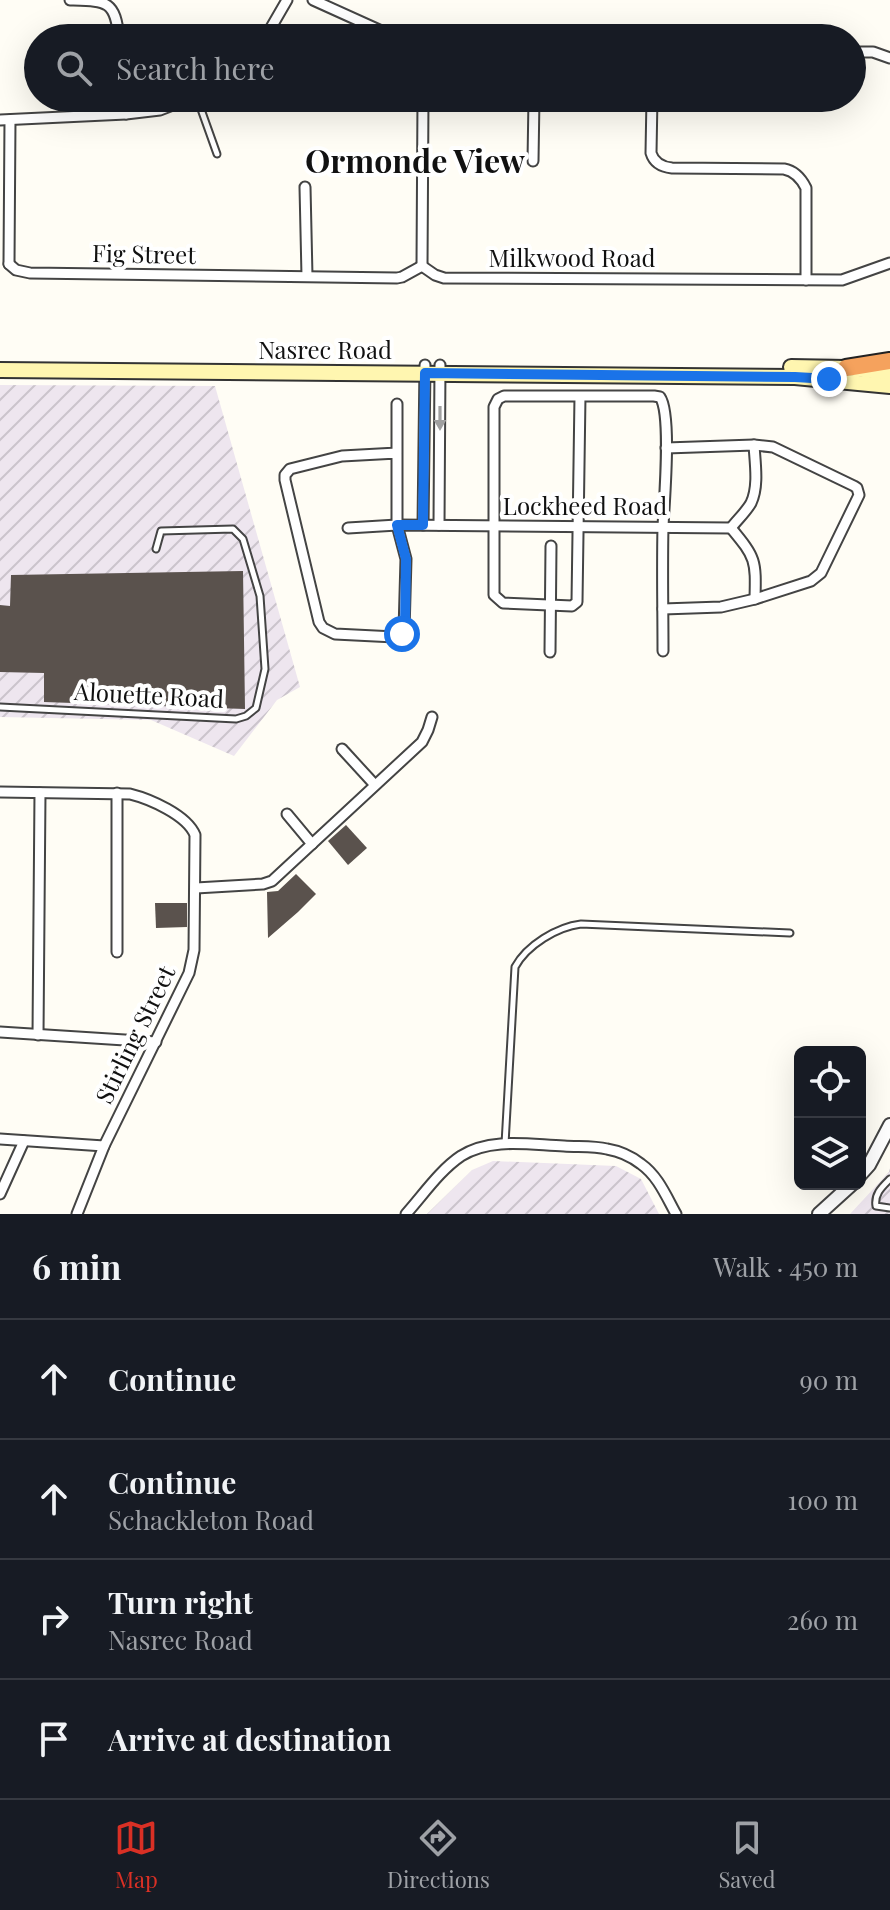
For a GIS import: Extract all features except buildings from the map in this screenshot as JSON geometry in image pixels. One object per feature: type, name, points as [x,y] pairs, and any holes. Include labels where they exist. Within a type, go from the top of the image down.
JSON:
[{"type":"highway","points":[[846,368],[890,361]]},
{"type":"main road","name":"Nasrec Road","points":[[0,362],[425,369]]},
{"type":"main road","name":"Nasrec Road","points":[[0,370],[846,368],[890,373]]},
{"type":"main road","name":"Nasrec Road","points":[[440,369],[795,377],[890,386]]},
{"type":"street","points":[[70,0],[104,2],[116,16],[117,24]]},
{"type":"street","points":[[273,24],[287,0]]},
{"type":"street","points":[[313,0],[366,24]]},
{"type":"street","points":[[866,52],[890,58]]},
{"type":"street","points":[[5,120],[143,112]]},
{"type":"street","points":[[422,266],[423,112]]},
{"type":"street","points":[[533,161],[534,112]]},
{"type":"street","points":[[652,112],[651,153],[660,165],[672,168],[784,169],[800,178],[806,188],[806,280]]},
{"type":"street","name":"Fig Street","points":[[5,120],[4,266],[30,273],[397,278],[422,266]]},
{"type":"street","points":[[305,187],[307,276]]},
{"type":"street","name":"Milkwood Road","points":[[422,266],[444,278],[842,280],[890,263]]},
{"type":"street","points":[[423,525],[425,369]]},
{"type":"street","points":[[439,525],[440,369]]},
{"type":"street","points":[[580,396],[577,602],[572,606],[503,603],[493,591],[496,402],[504,396],[580,396],[660,397],[665,408],[666,448],[663,651]]},
{"type":"street","points":[[397,404],[397,453],[397,525],[406,559],[405,628],[402,634],[395,637],[335,634],[319,622],[285,475],[290,469],[342,456],[397,453]]},
{"type":"street","points":[[754,445],[756,481],[753,498],[731,528],[752,557],[756,574],[755,599]]},
{"type":"street","points":[[663,609],[721,607],[817,578],[859,495],[854,486],[773,447],[666,448]]},
{"type":"street","points":[[423,448],[440,448]]},
{"type":"street","name":"Lockheed Road","points":[[348,528],[439,525],[731,528]]},
{"type":"street","points":[[550,652],[551,546]]},
{"type":"street","points":[[196,888],[268,883],[276,878],[422,742],[432,717]]},
{"type":"street","points":[[342,749],[375,785]]},
{"type":"street","name":"Stirling Street","points":[[0,792],[117,793],[143,797],[192,827],[196,839],[193,958],[189,973],[104,1146],[77,1214]]},
{"type":"street","points":[[38,1035],[40,793]]},
{"type":"street","points":[[117,793],[117,952]]},
{"type":"street","points":[[287,814],[312,844]]},
{"type":"street","points":[[0,1032],[156,1042]]},
{"type":"street","points":[[866,1168],[890,1125]]},
{"type":"street","points":[[0,1139],[104,1146]]},
{"type":"street","points":[[0,1194],[24,1141]]},
{"type":"street","points":[[406,1214],[460,1156],[478,1148],[505,1144],[591,1147],[621,1153],[652,1173],[676,1214]]},
{"type":"street","points":[[819,1214],[845,1190]]},
{"type":"lane","points":[[202,112],[217,154]]},
{"type":"lane","name":"Alouette Road","points":[[0,707],[236,719],[256,708],[265,669],[260,596],[243,539],[233,529],[161,531],[156,549]]},
{"type":"lane","points":[[505,1144],[515,967],[534,946],[557,931],[581,924],[790,933]]},
{"type":"lane","points":[[889,1180],[875,1200],[876,1206],[890,1208]]},
{"type":"shaded area","points":[[0,385],[215,386],[300,687],[277,700],[234,756],[151,720],[0,717]]},
{"type":"shaded area","points":[[493,1161],[616,1166],[641,1179],[659,1214],[427,1214],[472,1170]]},
{"type":"shaded area","points":[[890,1168],[890,1214],[850,1214],[889,1172]]},
{"type":"district","name":"Ormonde View","points":[[415,162]]},
{"type":"route","points":[[402,634],[405,628],[406,559],[397,525],[423,525],[425,373],[829,379]]}]
